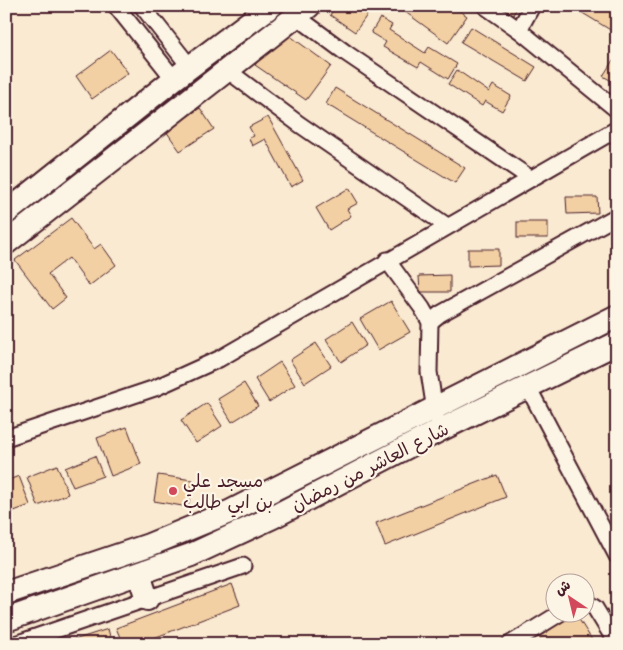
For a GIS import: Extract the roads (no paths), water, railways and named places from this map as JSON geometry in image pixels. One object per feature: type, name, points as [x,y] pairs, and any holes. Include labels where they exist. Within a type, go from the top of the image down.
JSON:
[{"type":"main road","points":[[6,213],[182,73],[271,6]]},
{"type":"main road","points":[[6,243],[303,11]]},
{"type":"main road","name":"شارع العاشر من رمضان","points":[[6,593],[149,545],[230,512],[617,316]]},
{"type":"main road","name":"شارع العاشر من رمضان","points":[[6,620],[149,571],[273,517],[440,430],[617,342]]},
{"type":"main road","points":[[147,598],[149,545]]},
{"type":"street","points":[[116,6],[182,73]]},
{"type":"street","points":[[142,6],[182,73]]},
{"type":"street","points":[[485,6],[519,30],[617,110]]},
{"type":"street","points":[[519,30],[532,6]]},
{"type":"street","points":[[303,11],[346,53],[530,178]]},
{"type":"street","points":[[227,70],[299,124],[447,226]]},
{"type":"street","points":[[6,438],[112,404],[189,374],[219,359],[387,260],[617,129]]},
{"type":"street","points":[[430,322],[440,314],[617,216]]},
{"type":"street","points":[[387,260],[430,322],[429,372],[434,408],[440,430]]},
{"type":"street","points":[[528,387],[617,556]]},
{"type":"street","points":[[15,644],[243,566]]},
{"type":"street","points":[[596,610],[617,644]]},
{"type":"street","points":[[510,644],[546,622]]},
{"type":"place","name":"مسجد علي بن ابي طالب","points":[[173,491]]}]
